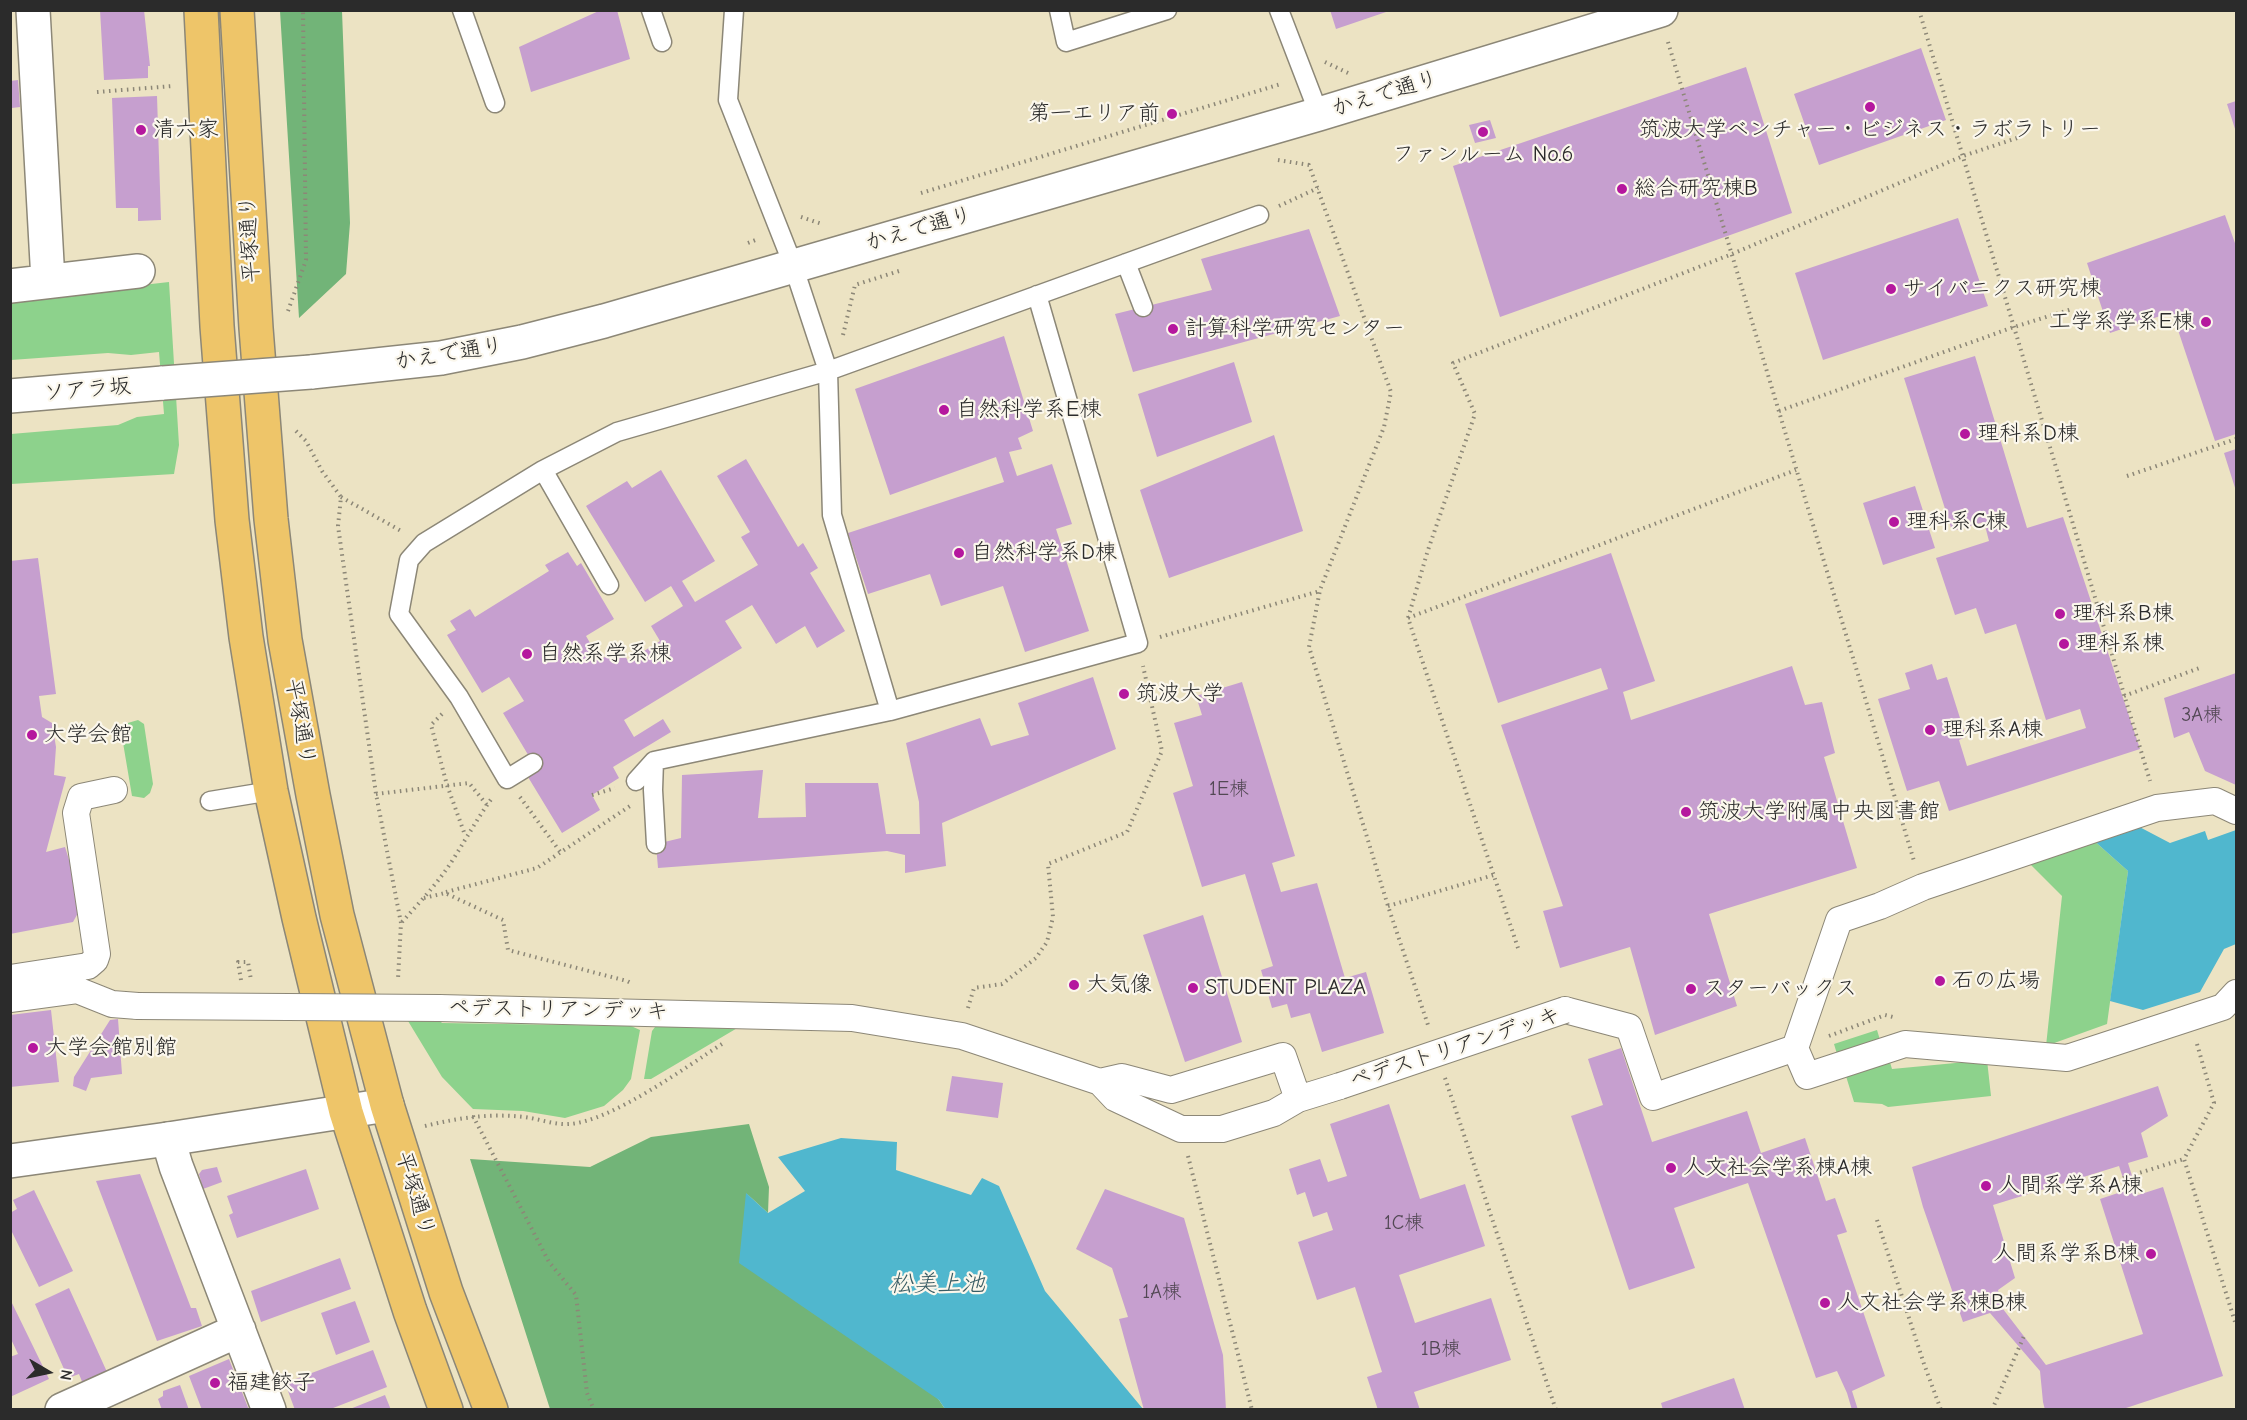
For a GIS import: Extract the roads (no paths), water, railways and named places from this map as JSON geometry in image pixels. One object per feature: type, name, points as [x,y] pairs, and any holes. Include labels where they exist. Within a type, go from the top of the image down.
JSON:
[{"type":"main road","name":"平塚通り","points":[[201,10],[217,326],[232,520],[246,637],[272,791],[307,952],[346,1112],[410,1311],[446,1410]]},
{"type":"main road","name":"平塚通り","points":[[237,10],[258,352],[271,519],[285,640],[313,795],[338,915],[387,1105],[446,1293],[490,1410]]},
{"type":"street","points":[[33,10],[48,281]]},
{"type":"street","name":"かえで通り","points":[[163,383],[311,372],[441,358],[522,342],[604,321],[1319,114],[1661,10]]},
{"type":"street","points":[[10,286],[138,271]]},
{"type":"street","name":"ソアラ坂","points":[[10,396],[163,383]]},
{"type":"street","points":[[10,978],[88,966],[95,960],[97,954],[76,813],[81,797],[114,790]]},
{"type":"street","points":[[2236,811],[2215,801],[2157,808],[1923,887],[1880,906],[1839,920],[1795,1048],[1807,1076],[1905,1044],[2067,1058],[2223,1007],[2236,993]]},
{"type":"street","name":"ペデストリアンデッキ","points":[[10,999],[77,990],[112,1004],[138,1006],[440,1008],[852,1018],[962,1035],[1100,1082],[1115,1098],[1181,1129],[1222,1129],[1274,1113],[1298,1099],[1565,1010],[1629,1027],[1653,1097],[1795,1048]]},
{"type":"street","name":"ペデストリアンデッキ","points":[[1100,1082],[1122,1077],[1171,1090],[1283,1056],[1298,1099]]},
{"type":"street","points":[[10,1161],[387,1105]]},
{"type":"street","points":[[168,1139],[176,1166],[269,1410]]},
{"type":"street","points":[[62,1410],[239,1330]]},
{"type":"lane","points":[[462,10],[495,103]]},
{"type":"lane","points":[[651,10],[662,42]]},
{"type":"lane","points":[[734,10],[728,100],[793,265],[828,371],[832,515],[890,711]]},
{"type":"lane","points":[[1059,10],[1066,42],[1167,10]]},
{"type":"lane","points":[[1279,10],[1319,114]]},
{"type":"lane","points":[[533,763],[507,779],[459,697],[399,614],[409,560],[424,543],[543,470],[617,432],[828,371],[1259,215]]},
{"type":"lane","points":[[1126,263],[1143,307]]},
{"type":"lane","points":[[636,781],[654,761],[890,711],[1138,643],[1037,295]]},
{"type":"lane","points":[[543,470],[609,585]]},
{"type":"lane","points":[[654,761],[656,844]]},
{"type":"lane","points":[[210,801],[272,791]]},
{"type":"water","points":[[2130,822],[2170,843],[2205,831],[2208,840],[2236,830],[2236,944],[2224,949],[2200,992],[2143,1010],[2110,1001],[2128,871],[2091,838]]},
{"type":"water","name":"松美上池","points":[[841,1138],[897,1142],[896,1170],[971,1195],[982,1178],[999,1186],[1045,1291],[1143,1409],[945,1409],[939,1400],[739,1263],[746,1193],[768,1213],[805,1191],[778,1157]]},
{"type":"place","name":"筑波大学ベンチャー・ビジネス・ラボラトリー","points":[[1870,107]]},
{"type":"place","name":"第一エリア前","points":[[1172,114]]},
{"type":"place","name":"清六家","points":[[141,130]]},
{"type":"place","name":"ファンルーム No.6","points":[[1483,132]]},
{"type":"place","name":"総合研究棟B","points":[[1622,189]]},
{"type":"place","name":"サイバニクス研究棟","points":[[1891,289]]},
{"type":"place","name":"工学系学系E棟","points":[[2206,322]]},
{"type":"place","name":"計算科学研究センター","points":[[1173,329]]},
{"type":"place","name":"自然科学系E棟","points":[[944,410]]},
{"type":"place","name":"理科系D棟","points":[[1965,434]]},
{"type":"place","name":"理科系C棟","points":[[1894,522]]},
{"type":"place","name":"自然科学系D棟","points":[[959,553]]},
{"type":"place","name":"理科系B棟","points":[[2060,614]]},
{"type":"place","name":"理科系棟","points":[[2064,644]]},
{"type":"place","name":"自然系学系棟","points":[[527,654]]},
{"type":"place","name":"筑波大学","points":[[1124,694]]},
{"type":"place","name":"理科系A棟","points":[[1930,730]]},
{"type":"place","name":"大学会館","points":[[32,735]]},
{"type":"place","name":"筑波大学附属中央図書館","points":[[1686,812]]},
{"type":"place","name":"石の広場","points":[[1940,981]]},
{"type":"place","name":"大気像","points":[[1074,985]]},
{"type":"place","name":"STUDENT PLAZA","points":[[1193,988]]},
{"type":"place","name":"スターバックス","points":[[1691,989]]},
{"type":"place","name":"大学会館別館","points":[[33,1048]]},
{"type":"place","name":"人文社会学系棟A棟","points":[[1671,1168]]},
{"type":"place","name":"人間系学系A棟","points":[[1986,1186]]},
{"type":"place","name":"人間系学系B棟","points":[[2151,1254]]},
{"type":"place","name":"人文社会学系棟B棟","points":[[1825,1303]]},
{"type":"place","name":"福建餃子","points":[[215,1383]]}]
